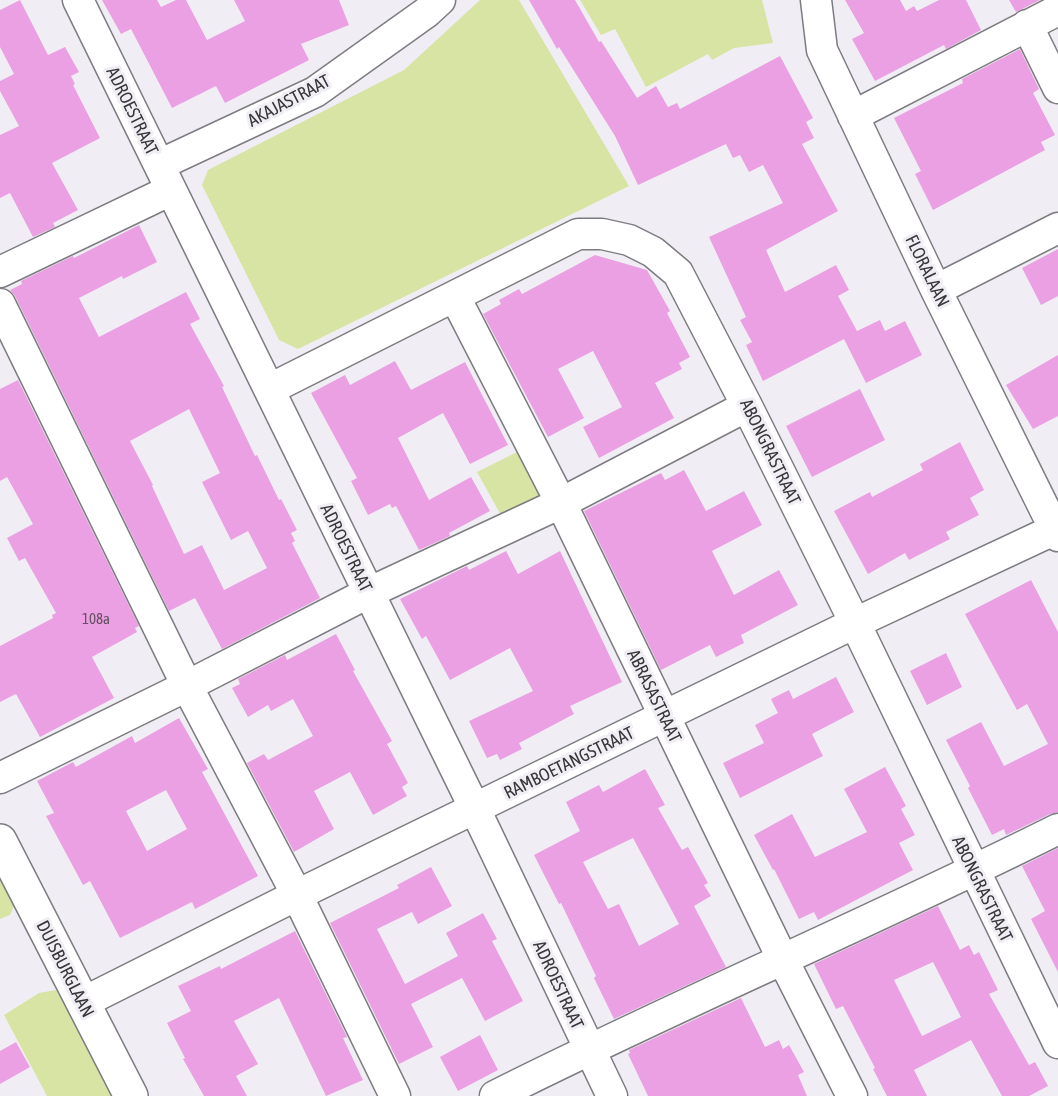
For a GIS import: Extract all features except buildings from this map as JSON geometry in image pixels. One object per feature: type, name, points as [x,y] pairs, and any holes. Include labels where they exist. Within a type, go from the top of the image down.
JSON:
[{"type":"street","name":"ADROESTRAAT","points":[[78,0],[475,809],[612,1096]]},
{"type":"street","name":"FLORALAAN","points":[[816,0],[822,50],[936,290],[1057,531]]},
{"type":"street","name":"AKAJASTRAAT","points":[[0,272],[315,92],[429,4]]},
{"type":"street","points":[[853,117],[1058,10]]},
{"type":"street","points":[[1027,25],[1058,88]]},
{"type":"street","points":[[936,290],[1058,228]]},
{"type":"street","name":"ABONGRASTRAAT","points":[[270,389],[579,234],[602,234],[629,240],[653,252],[678,273],[747,406],[855,623],[1058,1043]]},
{"type":"street","name":"ABRASASTRAAT","points":[[455,297],[561,503],[782,958],[852,1096]]},
{"type":"street","points":[[0,304],[187,686],[297,895],[396,1096]]},
{"type":"street","points":[[0,778],[368,593],[561,503],[747,406]]},
{"type":"street","name":"RAMBOETANGSTRAAT","points":[[82,1003],[297,895],[855,623],[1057,531]]},
{"type":"street","points":[[495,1096],[588,1049],[973,871],[1058,829]]},
{"type":"street","name":"DUISBURGLAAN","points":[[0,841],[131,1096]]},
{"type":"green space","points":[[480,0],[519,0],[629,186],[298,349],[279,340],[202,185],[208,170],[404,70]]},
{"type":"green space","points":[[580,0],[762,0],[773,43],[734,48],[712,60],[708,54],[646,87],[615,29],[601,35]]},
{"type":"green space","points":[[517,452],[543,497],[502,517],[477,472]]},
{"type":"green space","points":[[0,878],[14,906],[10,915],[0,919]]},
{"type":"green space","points":[[56,990],[115,1096],[47,1096],[4,1015],[39,993]]}]
